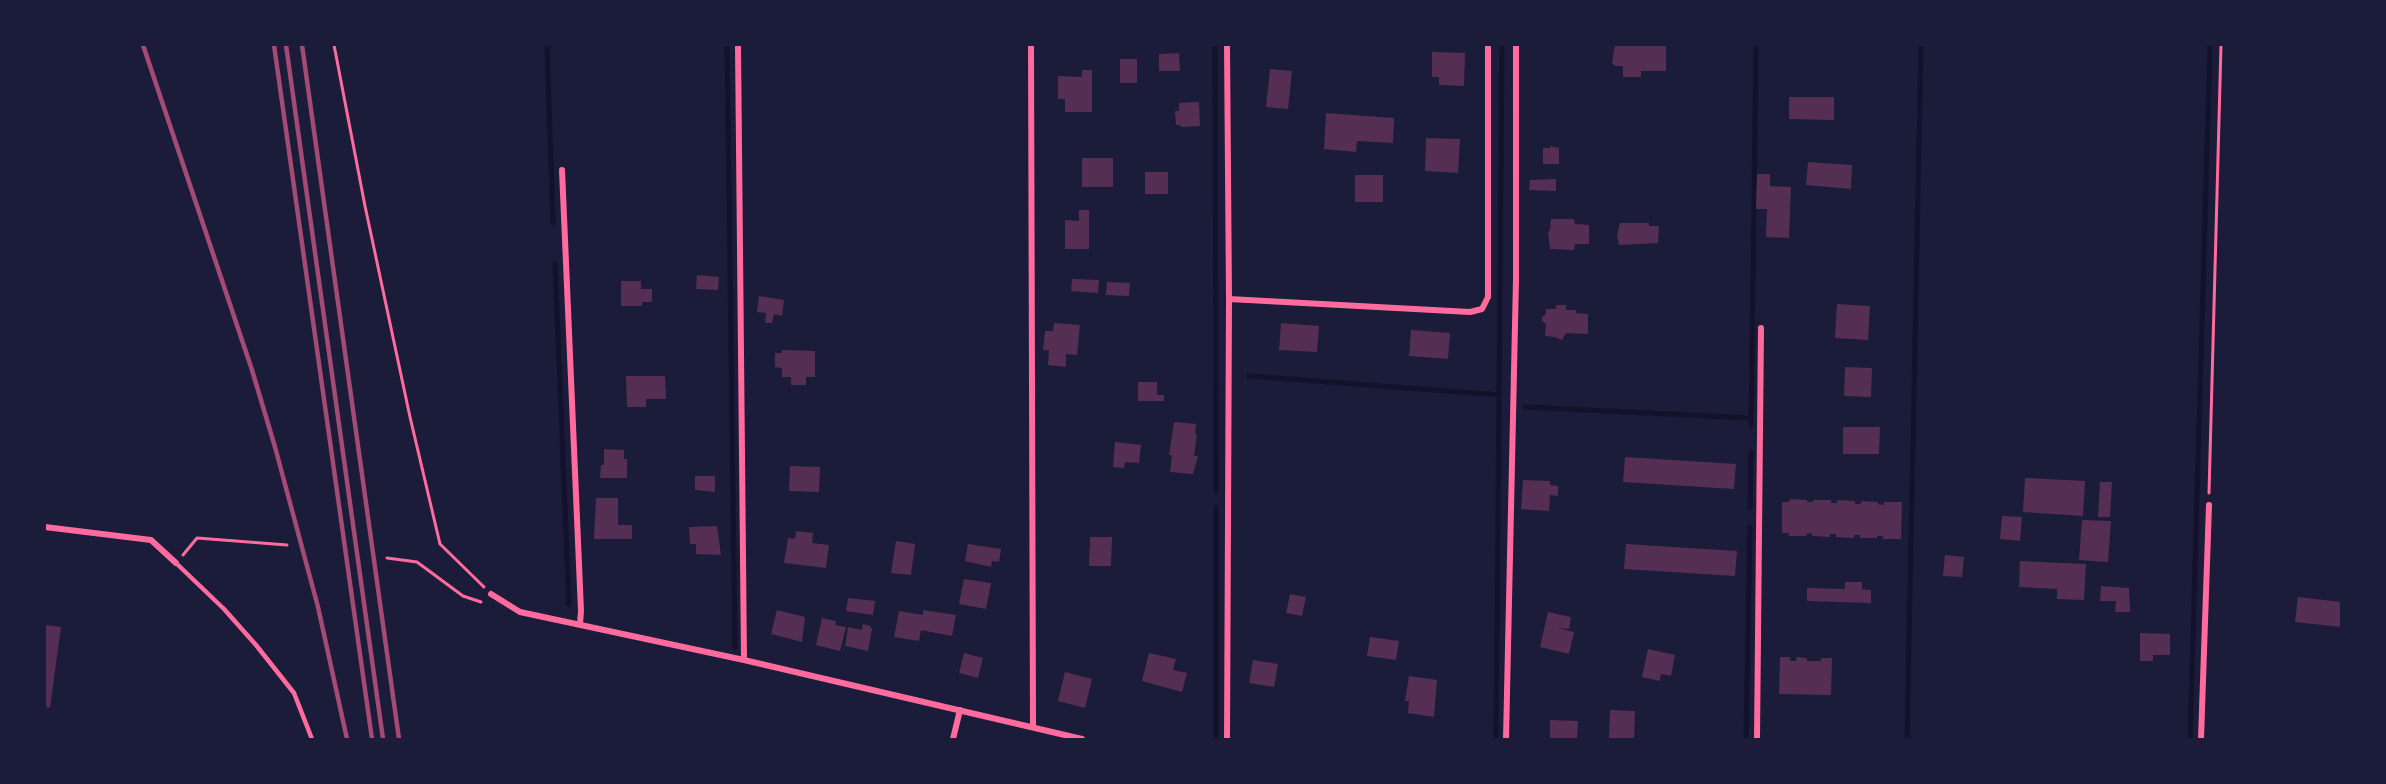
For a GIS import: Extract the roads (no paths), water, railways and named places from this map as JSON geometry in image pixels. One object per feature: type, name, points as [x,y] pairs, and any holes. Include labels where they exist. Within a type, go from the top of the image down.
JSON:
[{"type":"street","points":[[738,45],[744,660]]},
{"type":"street","points":[[1031,45],[1033,727]]},
{"type":"street","points":[[1227,45],[1229,299],[1227,739]]},
{"type":"street","points":[[1229,299],[1470,312],[1482,309],[1488,297],[1488,45]]},
{"type":"street","points":[[1506,739],[1516,291],[1516,45]]},
{"type":"street","points":[[562,170],[582,611],[580,624]]},
{"type":"street","points":[[1757,739],[1761,328]]},
{"type":"street","points":[[2201,739],[2209,505]]},
{"type":"street","points":[[45,527],[151,540],[176,563]]},
{"type":"street","points":[[491,594],[520,612],[744,660],[1082,739]]},
{"type":"street","points":[[953,739],[960,710]]},
{"type":"lane","points":[[176,563],[224,609],[294,693],[312,739]]},
{"type":"waterway","points":[[547,45],[553,223]]},
{"type":"waterway","points":[[727,45],[735,647]]},
{"type":"waterway","points":[[1215,45],[1216,491]]},
{"type":"waterway","points":[[1496,739],[1502,45]]},
{"type":"waterway","points":[[1751,425],[1756,45]]},
{"type":"waterway","points":[[1907,739],[1921,45]]},
{"type":"waterway","points":[[2190,739],[2210,45]]},
{"type":"waterway","points":[[555,264],[569,605]]},
{"type":"waterway","points":[[1249,376],[1500,395]]},
{"type":"waterway","points":[[1525,407],[1751,418]]},
{"type":"waterway","points":[[1750,508],[1751,452]]},
{"type":"waterway","points":[[1216,507],[1216,739]]},
{"type":"waterway","points":[[1746,739],[1750,527]]},
{"type":"railway","points":[[143,45],[252,370],[275,447],[318,607],[347,739]]},
{"type":"railway","points":[[274,45],[372,739]]},
{"type":"railway","points":[[286,45],[383,739]]},
{"type":"railway","points":[[302,45],[399,739]]}]
